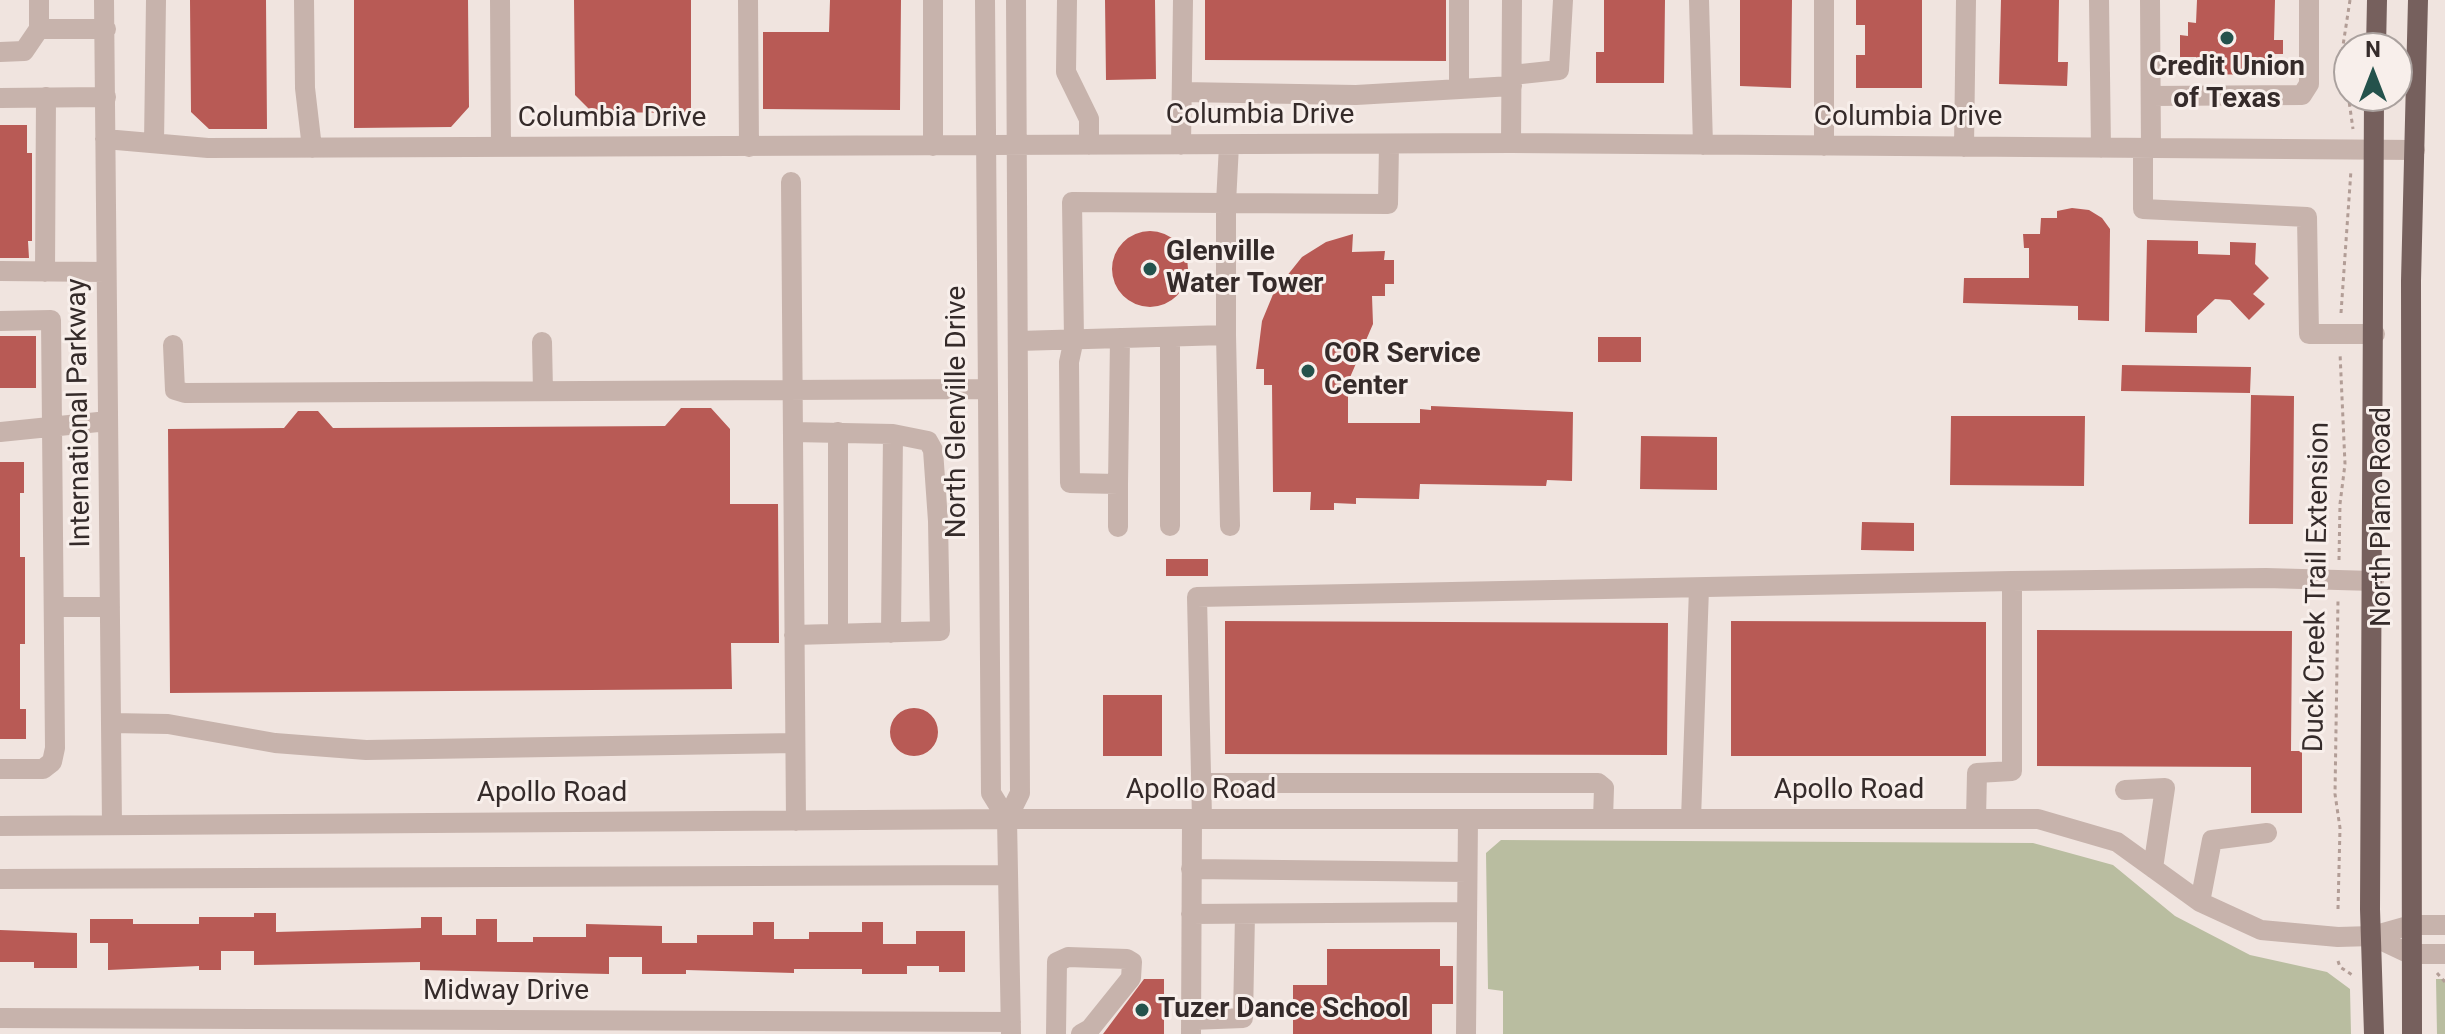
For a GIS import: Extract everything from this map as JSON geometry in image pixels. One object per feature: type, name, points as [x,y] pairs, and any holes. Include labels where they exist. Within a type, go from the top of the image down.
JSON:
[{"type":"main road","points":[[2376,32],[2377,0]]},
{"type":"main road","name":"North Plano Road","points":[[2412,1034],[2411,281],[2418,0]]},
{"type":"main road","name":"North Plano Road","points":[[2374,112],[2374,1034]]},
{"type":"main road","points":[[2374,581],[2411,583]]},
{"type":"street","points":[[0,52],[24,51],[39,29],[39,0]]},
{"type":"street","name":"International Parkway","points":[[104,0],[112,825]]},
{"type":"street","points":[[154,143],[156,0]]},
{"type":"street","points":[[304,0],[305,88],[312,148]]},
{"type":"street","points":[[500,0],[501,147]]},
{"type":"street","points":[[748,0],[749,147]]},
{"type":"street","points":[[933,0],[933,146]]},
{"type":"street","name":"North Glenville Drive","points":[[985,0],[991,793],[1007,819]]},
{"type":"street","name":"North Glenville Drive","points":[[1011,1028],[1007,819],[1020,793],[1016,0]]},
{"type":"street","points":[[1067,0],[1066,72],[1089,119],[1089,145]]},
{"type":"street","points":[[1181,145],[1183,0]]},
{"type":"street","points":[[1459,0],[1459,89]]},
{"type":"street","points":[[1511,143],[1512,0]]},
{"type":"street","points":[[1182,92],[1356,95],[1459,89],[1559,70],[1563,0]]},
{"type":"street","points":[[1699,0],[1703,145]]},
{"type":"street","points":[[1824,0],[1824,146]]},
{"type":"street","points":[[1964,147],[1966,0]]},
{"type":"street","points":[[2099,0],[2101,148]]},
{"type":"street","points":[[2150,0],[2151,96],[2143,209],[2307,217],[2309,334],[2375,334]]},
{"type":"street","points":[[2151,96],[2302,95],[2309,84],[2309,0]]},
{"type":"street","points":[[39,29],[106,29]]},
{"type":"street","points":[[45,272],[46,97]]},
{"type":"street","points":[[0,98],[106,97]]},
{"type":"street","name":"Columbia Drive","points":[[105,139],[208,148],[1511,143],[2415,150]]},
{"type":"street","points":[[1118,484],[1070,483],[1069,362],[1074,339],[1072,202],[1388,204],[1389,144]]},
{"type":"street","points":[[1229,145],[1226,335],[1230,526]]},
{"type":"street","points":[[791,182],[796,821]]},
{"type":"street","points":[[0,271],[106,272]]},
{"type":"street","points":[[0,321],[51,320],[55,748],[52,762],[43,769],[0,769]]},
{"type":"street","points":[[1018,341],[1226,335]]},
{"type":"street","points":[[1170,337],[1170,526]]},
{"type":"street","points":[[1118,527],[1120,338]]},
{"type":"street","points":[[542,342],[543,391]]},
{"type":"street","points":[[173,345],[175,390],[185,393],[986,389]]},
{"type":"street","points":[[0,432],[108,421]]},
{"type":"street","points":[[793,432],[893,434],[928,441],[933,450],[940,631],[794,635]]},
{"type":"street","points":[[838,432],[838,634]]},
{"type":"street","points":[[891,633],[893,434]]},
{"type":"street","points":[[987,529],[1019,528]]},
{"type":"street","points":[[1245,914],[1243,1018],[1191,1027],[1191,869],[1201,783],[1197,597],[2012,581],[2374,581]]},
{"type":"street","points":[[1976,819],[1977,773],[2012,771],[2012,581]]},
{"type":"street","points":[[1691,819],[1699,588]]},
{"type":"street","points":[[54,607],[110,607]]},
{"type":"street","points":[[111,723],[168,724],[275,743],[366,750],[795,743]]},
{"type":"street","points":[[1441,819],[1443,782]]},
{"type":"street","points":[[1201,783],[1598,783],[1604,788],[1603,819]]},
{"type":"street","points":[[2125,790],[2165,788],[2153,868]]},
{"type":"street","name":"Apollo Road","points":[[0,826],[1007,819],[2038,819],[2117,842],[2200,902],[2261,930],[2303,936],[2372,936],[2411,925],[2445,925]]},
{"type":"street","points":[[1466,1034],[1468,819]]},
{"type":"street","points":[[2200,902],[2212,840],[2267,833]]},
{"type":"street","points":[[1191,869],[1467,872]]},
{"type":"street","points":[[0,879],[1007,875]]},
{"type":"street","points":[[1191,914],[1467,912]]},
{"type":"street","name":"Apollo Road","points":[[2372,936],[2410,954],[2441,963]]},
{"type":"street","points":[[1056,1034],[1057,962],[1068,957],[1127,959],[1132,962],[1131,978],[1090,1029],[1081,1034]]},
{"type":"street","name":"Midway Drive","points":[[0,1018],[1011,1028]]},
{"type":"path","points":[[2350,0],[2342,52],[2353,129]]},
{"type":"path","name":"Duck Creek Trail Extension","points":[[2338,909],[2340,828],[2335,794],[2340,504],[2345,464],[2340,401],[2340,335],[2347,259],[2345,214],[2351,170]]},
{"type":"path","points":[[2338,961],[2340,967],[2355,976]]},
{"type":"path","points":[[2441,963],[2445,982]]},
{"type":"green space","points":[[1501,840],[2033,843],[2113,865],[2175,916],[2250,955],[2327,972],[2350,989],[2351,1034],[1503,1034],[1503,991],[1488,989],[1486,853]]},
{"type":"green space","points":[[2436,979],[2445,979],[2445,1034],[2437,1034]]},
{"type":"building","points":[[190,0],[266,0],[267,129],[209,129],[191,112]]},
{"type":"building","points":[[354,0],[468,0],[469,107],[451,127],[354,128]]},
{"type":"building","points":[[574,0],[691,0],[691,113],[592,112],[575,95]]},
{"type":"building","points":[[830,0],[901,0],[900,110],[763,109],[763,32],[829,32]]},
{"type":"building","points":[[1105,0],[1155,0],[1156,79],[1106,80]]},
{"type":"building","points":[[1205,0],[1446,0],[1446,61],[1205,60]]},
{"type":"building","points":[[1604,0],[1665,0],[1664,83],[1596,83],[1596,52],[1604,52]]},
{"type":"building","points":[[1740,0],[1792,0],[1791,88],[1740,86]]},
{"type":"building","points":[[1856,0],[1922,0],[1922,88],[1856,88],[1856,55],[1865,55],[1865,25],[1856,25]]},
{"type":"building","points":[[2001,0],[2059,0],[2058,62],[2068,62],[2067,86],[1999,84]]},
{"type":"building","name":"Credit Union of Texas","points":[[2197,0],[2275,0],[2274,40],[2283,40],[2283,54],[2267,54],[2267,75],[2196,74],[2196,57],[2180,57],[2180,35],[2188,36],[2188,22],[2196,23]]},
{"type":"building","points":[[0,125],[27,125],[27,153],[32,153],[32,241],[28,241],[29,258],[0,258]]},
{"type":"building","points":[[2072,208],[2089,210],[2102,218],[2110,229],[2109,321],[2078,320],[2078,306],[1963,303],[1964,278],[2029,278],[2029,248],[2024,248],[2023,234],[2040,234],[2041,218],[2057,218],[2057,211]]},
{"type":"building","name":"Glenville Water Tower","points":[[1150,231],[1165,234],[1177,242],[1185,254],[1188,269],[1185,284],[1177,296],[1165,304],[1150,307],[1135,304],[1123,296],[1115,284],[1112,269],[1115,254],[1123,242],[1135,234]]},
{"type":"building","name":"COR Service Center","points":[[1353,234],[1352,252],[1385,251],[1384,260],[1394,260],[1394,284],[1385,284],[1385,296],[1372,296],[1373,324],[1348,382],[1348,423],[1420,423],[1420,409],[1431,410],[1431,406],[1573,412],[1572,481],[1547,480],[1546,486],[1420,484],[1419,499],[1356,498],[1356,504],[1334,503],[1334,510],[1310,510],[1311,492],[1273,492],[1272,385],[1264,385],[1264,369],[1256,369],[1262,321],[1274,292],[1302,257],[1326,242]]},
{"type":"building","points":[[2147,240],[2198,241],[2198,254],[2230,255],[2230,242],[2256,243],[2255,264],[2269,278],[2253,294],[2265,304],[2249,320],[2230,300],[2215,299],[2197,316],[2197,333],[2145,332]]},
{"type":"building","points":[[0,336],[36,336],[36,388],[0,388]]},
{"type":"building","points":[[1598,337],[1641,337],[1641,362],[1598,362]]},
{"type":"building","points":[[2122,365],[2251,367],[2250,393],[2121,391]]},
{"type":"building","points":[[2251,395],[2294,396],[2293,524],[2249,524]]},
{"type":"building","points":[[681,408],[711,408],[730,429],[730,504],[778,504],[779,643],[731,643],[732,689],[170,693],[168,429],[284,428],[298,411],[318,411],[333,428],[665,426]]},
{"type":"building","points":[[1951,416],[2085,416],[2084,486],[1950,485]]},
{"type":"building","points":[[1641,436],[1717,437],[1717,490],[1640,489]]},
{"type":"building","points":[[0,462],[24,462],[24,493],[20,493],[20,557],[25,557],[25,644],[20,644],[20,709],[26,709],[26,739],[0,739]]},
{"type":"building","points":[[1862,522],[1914,523],[1914,551],[1861,550]]},
{"type":"building","points":[[1166,559],[1208,559],[1208,576],[1166,576]]},
{"type":"building","points":[[1225,621],[1668,623],[1667,755],[1225,754]]},
{"type":"building","points":[[1731,621],[1986,622],[1986,756],[1731,756]]},
{"type":"building","points":[[2037,630],[2292,631],[2291,751],[2302,751],[2302,813],[2251,813],[2251,767],[2037,766]]},
{"type":"building","points":[[1103,695],[1162,695],[1162,756],[1103,756]]},
{"type":"building","points":[[914,708],[931,715],[938,732],[931,749],[914,756],[897,749],[890,732],[897,715]]},
{"type":"building","points":[[254,913],[276,913],[276,932],[421,928],[421,917],[442,917],[442,935],[476,935],[476,919],[497,919],[497,942],[533,942],[533,937],[586,937],[586,924],[662,926],[662,943],[697,943],[697,935],[753,935],[753,922],[774,922],[774,939],[809,939],[809,932],[862,932],[862,922],[883,922],[883,944],[916,944],[916,931],[965,931],[965,972],[939,972],[939,966],[907,966],[907,974],[862,974],[862,969],[794,969],[794,973],[686,970],[686,974],[642,974],[642,957],[609,957],[609,974],[420,970],[420,962],[254,965],[254,951],[221,951],[221,970],[199,970],[199,966],[108,970],[108,943],[90,943],[90,919],[133,919],[133,924],[199,924],[199,917],[254,917]]},
{"type":"building","points":[[0,930],[77,933],[77,968],[34,968],[34,962],[0,962]]},
{"type":"building","points":[[1327,949],[1440,949],[1440,966],[1453,966],[1453,1004],[1432,1004],[1432,1034],[1293,1034],[1293,985],[1327,985]]},
{"type":"building","name":"Tuzer Dance School","points":[[1144,979],[1164,979],[1164,1034],[1103,1034]]},
{"type":"place","name":"Credit Union of Texas","points":[[2227,38]]},
{"type":"place","name":"Glenville Water Tower","points":[[1150,269]]},
{"type":"place","name":"COR Service Center","points":[[1308,371]]},
{"type":"place","name":"Tuzer Dance School","points":[[1142,1010]]}]
